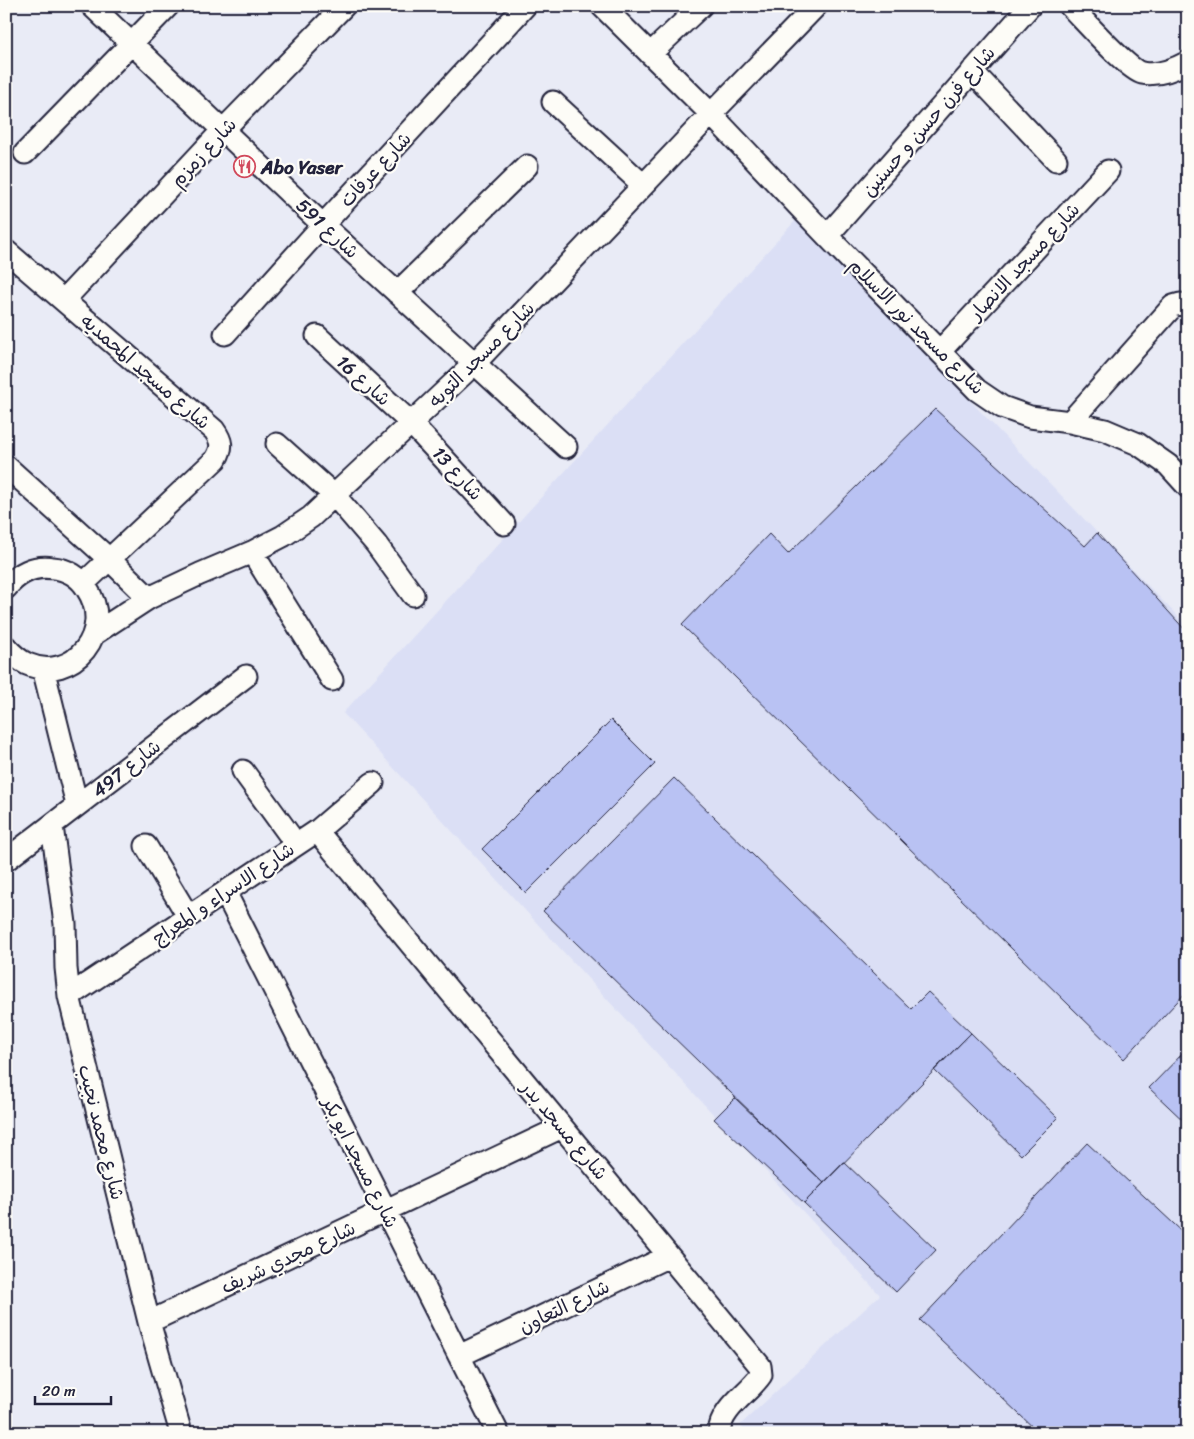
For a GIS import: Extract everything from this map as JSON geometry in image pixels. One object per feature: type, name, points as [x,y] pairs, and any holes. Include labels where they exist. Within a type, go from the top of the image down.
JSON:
[{"type":"street","name":"شارع 591","points":[[92,6],[323,225],[566,447]]},
{"type":"street","points":[[25,153],[168,6]]},
{"type":"street","name":"شارع زمزم","points":[[64,300],[223,130],[344,6]]},
{"type":"street","name":"شارع عرفات","points":[[225,334],[525,6]]},
{"type":"street","name":"شارع مسجد نور الاسلام","points":[[602,6],[710,114],[977,390],[1002,407],[1030,417],[1070,422],[1105,430],[1138,444],[1178,464],[1188,487]]},
{"type":"street","points":[[650,54],[701,6]]},
{"type":"street","name":"شارع مسجد التوبه","points":[[94,634],[149,598],[252,552],[283,536],[304,522],[334,496],[474,363],[710,114],[816,6]]},
{"type":"street","name":"شارع فرن حسن و حسنين","points":[[827,236],[1030,6]]},
{"type":"street","points":[[1070,6],[1128,65],[1142,73],[1159,73],[1188,62]]},
{"type":"street","points":[[972,71],[1056,160]]},
{"type":"street","points":[[554,102],[643,185]]},
{"type":"street","points":[[397,293],[528,166]]},
{"type":"street","name":"شارع مسجد الانصار","points":[[940,351],[1108,171]]},
{"type":"street","name":"شارع مسجد المحمديه","points":[[6,251],[214,430],[220,439],[222,450],[216,459],[84,583]]},
{"type":"street","points":[[1070,422],[1173,306],[1184,305]]},
{"type":"street","name":"شارع 16","points":[[317,336],[411,423]]},
{"type":"street","name":"شارع 13","points":[[411,423],[504,524]]},
{"type":"street","points":[[277,444],[334,496],[376,544],[414,595]]},
{"type":"street","points":[[6,466],[109,559],[149,598]]},
{"type":"street","points":[[252,552],[332,680]]},
{"type":"street","points":[[6,588],[20,575],[30,570],[42,567],[64,570],[84,583],[94,599],[97,616],[94,634],[88,646],[79,656],[62,665],[43,668],[11,658]]},
{"type":"street","points":[[43,668],[77,805]]},
{"type":"street","name":"شارع 497","points":[[6,860],[246,676]]},
{"type":"street","points":[[242,771],[296,844]]},
{"type":"street","name":"شارع الاسراء و المعراج","points":[[69,996],[317,830],[374,783]]},
{"type":"street","name":"شارع محمد نجيب","points":[[52,826],[66,924],[66,968],[69,996],[149,1322],[181,1433]]},
{"type":"street","name":"شارع مسجد بدر","points":[[317,830],[761,1369],[760,1378],[725,1414],[720,1424],[719,1433]]},
{"type":"street","points":[[146,846],[188,916]]},
{"type":"street","name":"شارع مسجد ابو بكر","points":[[225,892],[498,1433]]},
{"type":"street","name":"شارع مجدي شريف","points":[[149,1322],[562,1127]]},
{"type":"street","name":"شارع التعاون","points":[[459,1356],[669,1256]]},
{"type":"shaded area","points":[[796,220],[1188,627],[1188,1433],[747,1433],[740,1425],[880,1295],[343,713]]},
{"type":"building","points":[[935,409],[1085,546],[1097,533],[1188,633],[1188,990],[1124,1059],[682,625],[769,534],[788,554]]},
{"type":"building","points":[[611,720],[655,764],[526,893],[482,849]]},
{"type":"building","points":[[674,778],[911,1009],[928,992],[971,1033],[824,1183],[543,911]]},
{"type":"building","points":[[971,1033],[1058,1118],[1021,1155],[934,1070]]},
{"type":"building","points":[[1188,1048],[1188,1125],[1149,1088]]},
{"type":"building","points":[[735,1098],[824,1183],[804,1203],[714,1119]]},
{"type":"building","points":[[1087,1143],[1188,1237],[1188,1433],[1039,1433],[920,1320]]},
{"type":"building","points":[[844,1162],[936,1250],[896,1292],[804,1203]]},
{"type":"place","name":"Abo Yaser","points":[[245,167]]}]
